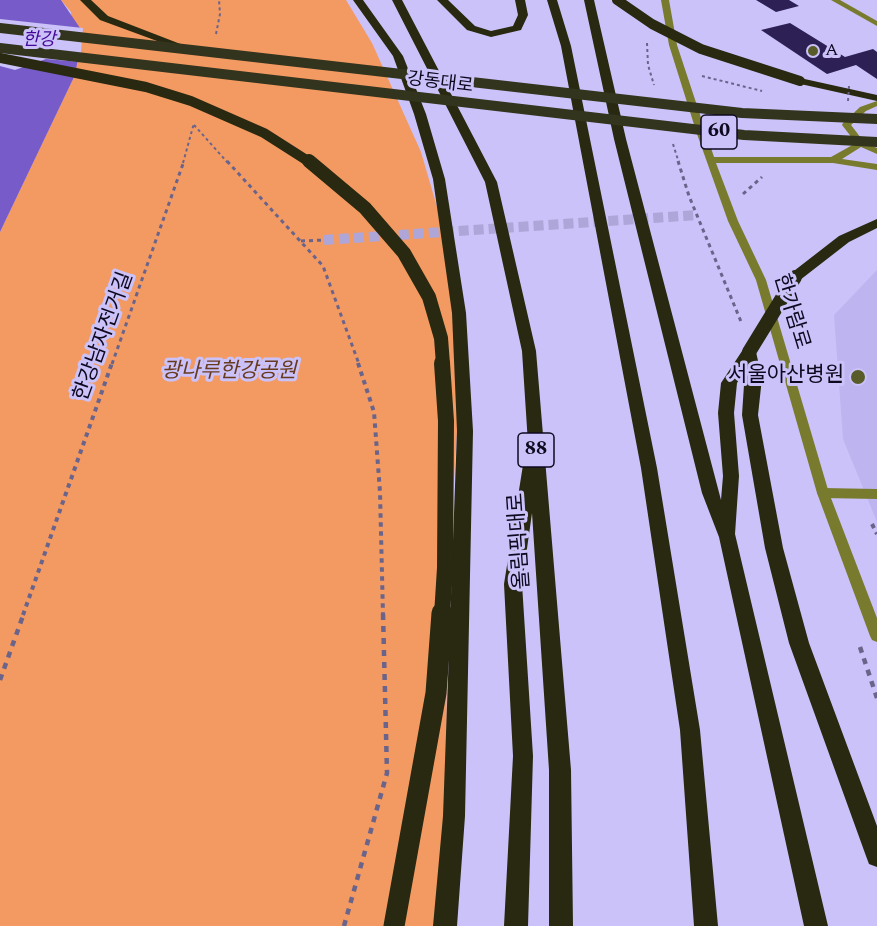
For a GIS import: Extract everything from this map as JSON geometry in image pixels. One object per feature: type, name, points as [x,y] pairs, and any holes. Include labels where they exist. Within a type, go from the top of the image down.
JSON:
[{"type":"highway","points":[[85,0],[104,18],[192,50]]},
{"type":"highway","points":[[358,0],[398,56],[420,114],[438,179],[459,313],[465,431],[454,816],[445,926]]},
{"type":"highway","name":"올림픽대로","points":[[397,0],[491,182],[529,351],[560,770],[561,926]]},
{"type":"highway","points":[[442,0],[471,28],[491,34],[517,28],[523,15],[520,0]]},
{"type":"highway","points":[[552,0],[566,46],[649,468],[690,730],[706,926]]},
{"type":"highway","points":[[589,0],[620,139],[707,482],[728,537],[816,926]]},
{"type":"highway","points":[[617,0],[652,24],[701,49],[800,81],[877,98]]},
{"type":"highway","points":[[0,58],[146,87],[191,101],[264,133],[318,167],[386,230],[404,254],[429,297],[441,338],[446,421],[445,568],[436,693],[424,771],[394,926]]},
{"type":"highway","points":[[728,537],[730,477],[726,413],[729,383],[795,277],[844,239],[877,223]]},
{"type":"highway","points":[[446,421],[459,313]]},
{"type":"highway","points":[[749,352],[754,378],[750,416],[774,548],[799,643],[877,856]]},
{"type":"highway","points":[[516,926],[523,756],[513,584],[535,435]]},
{"type":"main road","name":"강동대로","points":[[0,28],[742,113],[877,119]]},
{"type":"main road","name":"강동대로","points":[[0,48],[744,135],[877,142]]},
{"type":"street","name":"한가람로","points":[[665,0],[673,45],[701,134],[732,221],[761,280],[823,493],[877,636]]},
{"type":"street","points":[[835,0],[877,24]]},
{"type":"street","points":[[877,103],[863,109],[846,124],[861,144],[877,151]]},
{"type":"street","points":[[833,160],[861,144]]},
{"type":"street","points":[[712,160],[833,160],[877,166]]},
{"type":"street","points":[[823,493],[877,495]]},
{"type":"path","points":[[215,36],[220,14],[219,0]]},
{"type":"path","name":"한강남자전거길","points":[[0,680],[188,149],[197,113]]},
{"type":"path","points":[[194,124],[323,266],[374,412],[380,492],[387,773],[344,926]]},
{"type":"path","points":[[744,204],[742,195],[763,176]]},
{"type":"path","points":[[300,241],[324,240]]},
{"type":"path","points":[[872,524],[877,534]]},
{"type":"shaded area","name":"서울아산병원","points":[[877,270],[877,522],[843,439],[834,315]]},
{"type":"green space","name":"광나루한강공원","points":[[61,0],[346,0],[372,43],[421,152],[449,248],[460,385],[446,603],[448,926],[0,926],[0,232],[75,75],[71,12]]},
{"type":"water","name":"한강","points":[[0,0],[61,0],[80,28],[81,42],[75,75],[0,232]]},
{"type":"pier","points":[[0,19],[83,28],[80,62],[46,59],[15,70],[0,66]]},
{"type":"building","points":[[756,0],[789,0],[799,6],[776,12]]},
{"type":"building","name":"A","points":[[790,23],[845,57],[873,49],[877,52],[877,79],[856,65],[827,74],[761,30]]},
{"type":"tunnel","points":[[324,240],[698,215]]},
{"type":"place","name":"A","points":[[813,51]]},
{"type":"place","name":"서울아산병원","points":[[858,377]]}]
